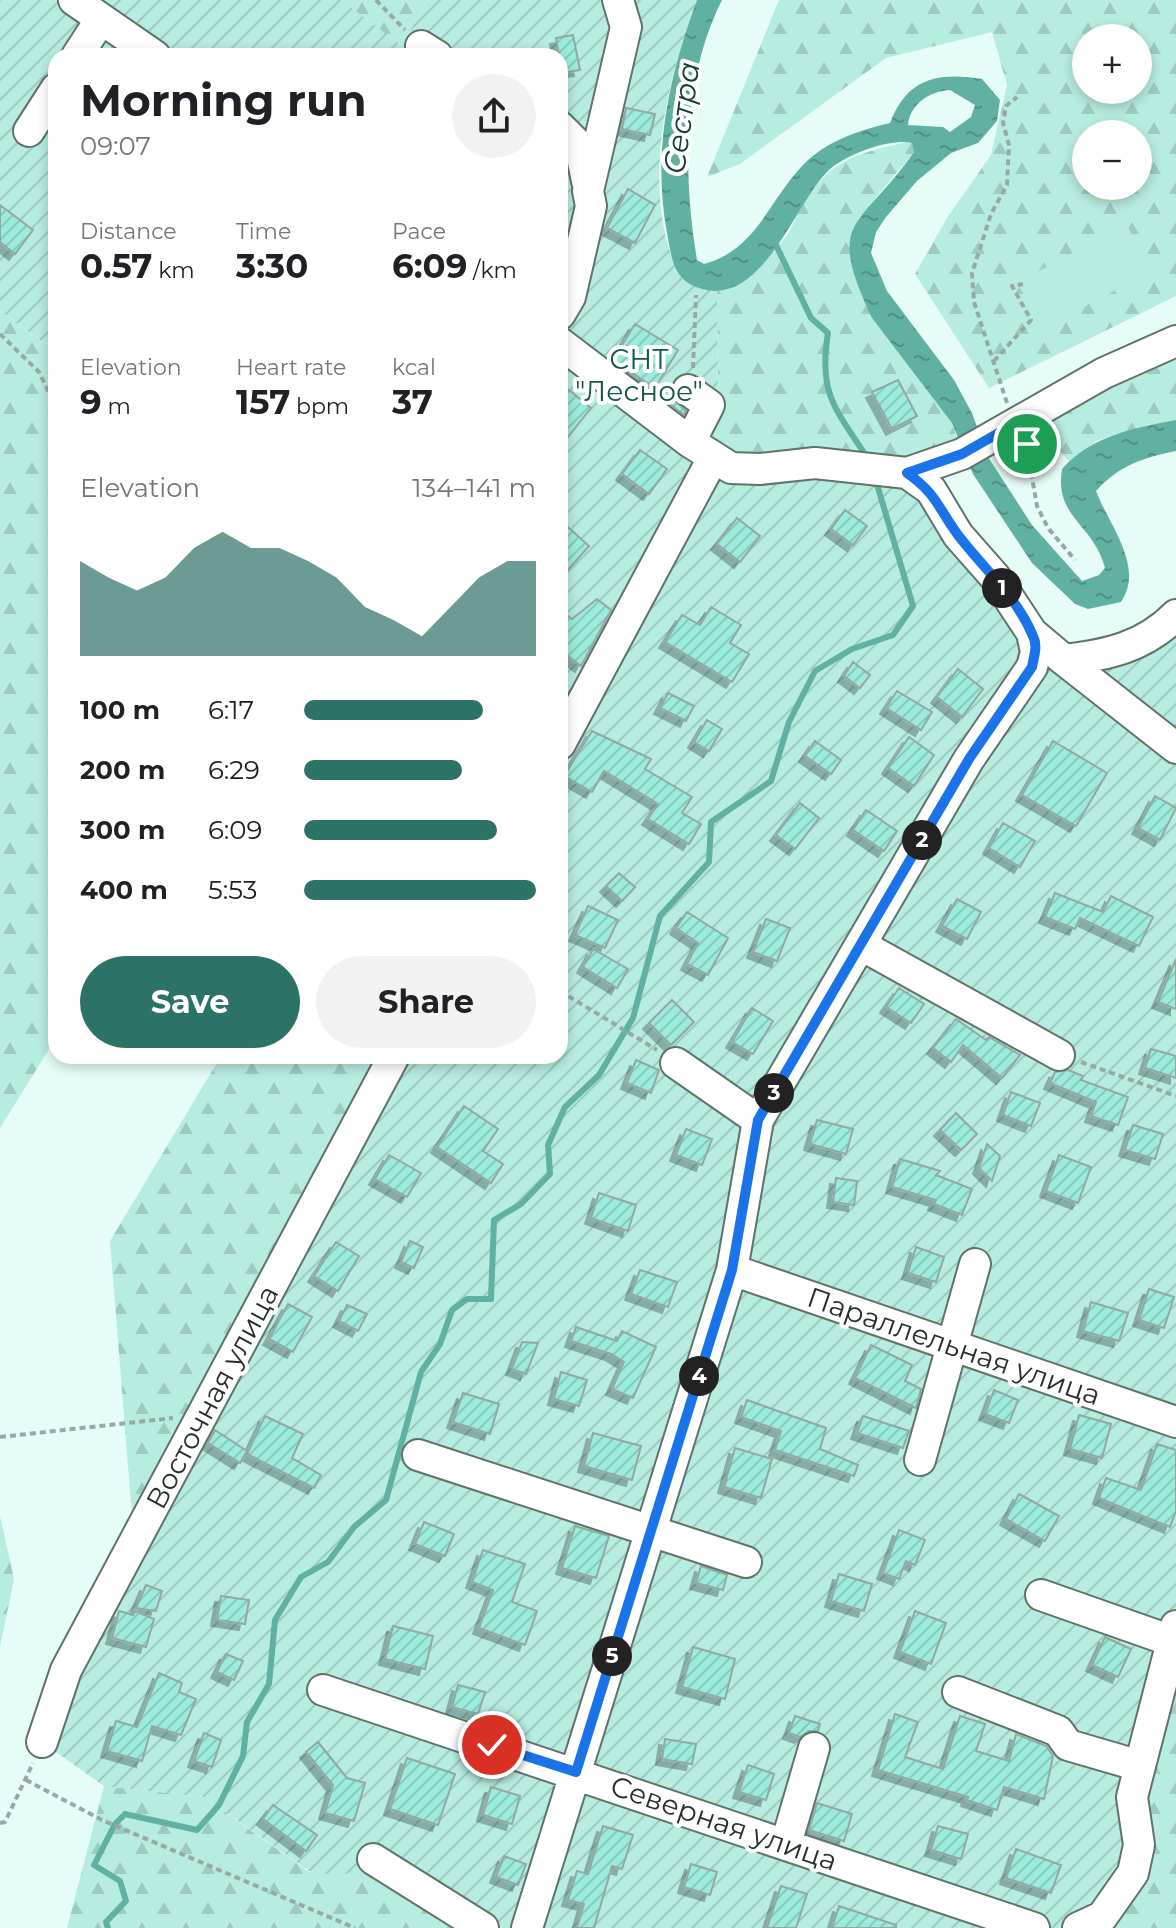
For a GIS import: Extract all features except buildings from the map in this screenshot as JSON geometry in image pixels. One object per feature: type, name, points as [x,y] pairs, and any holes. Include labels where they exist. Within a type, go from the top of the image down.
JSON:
[{"type":"street","points":[[74,0],[143,48]]},
{"type":"street","points":[[588,191],[626,27],[618,0]]},
{"type":"street","points":[[82,48],[101,19]]},
{"type":"street","points":[[29,131],[48,101]]},
{"type":"street","points":[[568,135],[580,147],[591,206],[568,300]]},
{"type":"street","points":[[907,473],[972,448],[1104,373],[1176,341]]},
{"type":"street","points":[[568,358],[731,468],[760,469],[815,463],[907,473],[931,490],[958,535],[995,577],[1032,633],[1176,748]]},
{"type":"street","points":[[568,727],[702,450],[709,405],[688,390]]},
{"type":"street","points":[[1064,660],[1111,654],[1158,633],[1176,615]]},
{"type":"street","points":[[527,1928],[732,1270],[758,1120],[969,759],[1032,667],[1036,652],[1032,633]]},
{"type":"street","points":[[861,945],[1059,1055]]},
{"type":"street","points":[[676,1063],[758,1120]]},
{"type":"street","name":"Восточная улица","points":[[42,1742],[66,1670],[390,1064]]},
{"type":"street","points":[[920,1460],[975,1264]]},
{"type":"street","name":"Параллельная улица","points":[[732,1270],[1176,1422]]},
{"type":"street","points":[[418,1455],[746,1562]]},
{"type":"street","points":[[1041,1595],[1174,1634],[1132,1797],[1139,1845],[1133,1873],[1090,1922]]},
{"type":"street","name":"Северная улица","points":[[323,1690],[576,1772],[1034,1928]]},
{"type":"street","points":[[958,1692],[1058,1731],[1068,1745],[1140,1766]]},
{"type":"street","points":[[786,1844],[814,1748]]},
{"type":"street","points":[[373,1859],[483,1928]]},
{"type":"path","points":[[376,0],[426,48]]},
{"type":"path","points":[[1017,97],[1006,106],[1003,123],[1009,145],[1007,185],[991,214],[972,273],[974,302],[1002,393],[1027,444],[1037,506],[1048,528],[1075,560]]},
{"type":"path","points":[[994,361],[1031,320],[1012,286],[1023,284]]},
{"type":"path","points":[[695,361],[696,295]]},
{"type":"path","points":[[0,334],[39,372],[48,391]]},
{"type":"path","points":[[568,996],[636,1035]]},
{"type":"path","points":[[1059,1055],[1176,1096]]},
{"type":"path","points":[[0,1437],[202,1415]]},
{"type":"path","points":[[0,1823],[5,1822],[42,1742]]},
{"type":"path","points":[[26,1780],[102,1820],[355,1928]]},
{"type":"green space","name":"СНТ \"Лесное\"","points":[[0,0],[341,0],[402,46],[427,0],[697,0],[670,91],[660,155],[659,187],[662,218],[671,254],[705,290],[717,291],[718,399],[709,455],[901,472],[1059,656],[1176,615],[1176,1626],[1139,1845],[1077,1928],[483,1928],[373,1859],[357,1872],[334,1875],[309,1871],[204,1797],[104,1786],[53,1750],[44,1736],[390,1064],[568,1064],[568,730],[573,720],[568,717],[568,48],[48,48],[48,345],[0,311]]},
{"type":"green space","points":[[341,0],[427,0],[402,47]]},
{"type":"green space","points":[[779,0],[1176,0],[1176,296],[989,388],[915,274],[947,218],[991,155],[1007,85],[992,32],[886,58],[740,164],[707,177]]},
{"type":"green space","points":[[913,143],[914,152],[858,219],[872,318],[952,423],[960,447],[901,472],[709,455],[718,399],[717,291],[728,287],[775,248],[788,234],[813,190],[835,168],[859,155]]},
{"type":"green space","points":[[1126,224],[1152,271],[1044,328],[1017,283]]},
{"type":"green space","points":[[0,311],[48,345],[48,1051],[0,1128]]},
{"type":"green space","points":[[1176,351],[1176,420],[1098,440],[1069,461],[1034,423]]},
{"type":"green space","points":[[216,1064],[390,1064],[134,1541],[110,1241]]},
{"type":"green space","points":[[0,1516],[14,1579],[0,1647]]},
{"type":"green space","points":[[1176,1626],[1176,1928],[1077,1928]]},
{"type":"green space","points":[[104,1786],[204,1797],[309,1872],[373,1859],[483,1928],[67,1928]]},
{"type":"water","name":"Сестра","points":[[697,0],[722,0],[699,62],[689,128],[692,228],[697,260],[704,264],[722,257],[749,236],[811,157],[843,138],[890,123],[905,96],[915,87],[938,78],[982,79],[1000,100],[997,121],[978,143],[951,153],[917,181],[886,217],[876,232],[871,253],[887,291],[954,380],[972,413],[988,457],[1032,525],[1082,581],[1099,575],[1105,568],[1093,541],[1064,499],[1062,469],[1100,441],[1129,430],[1176,420],[1176,451],[1132,464],[1096,491],[1127,560],[1127,589],[1121,602],[1088,609],[1075,604],[1032,563],[973,474],[952,423],[872,318],[858,285],[851,260],[850,241],[864,212],[914,152],[912,143],[892,143],[868,149],[828,171],[776,248],[760,268],[743,282],[724,290],[702,289],[680,275],[667,233],[661,173],[671,86]],"holes":[[[950,90],[975,105],[971,117],[950,132],[943,127],[908,125],[917,105],[935,93]]]},
{"type":"waterway","points":[[775,243],[811,318],[828,333],[826,372],[832,400],[868,459]]},
{"type":"waterway","points":[[108,1928],[106,1922],[126,1901],[120,1881],[94,1865],[115,1824],[125,1814],[197,1830],[219,1805],[243,1756],[247,1722],[269,1684],[275,1620],[301,1577],[328,1562],[354,1527],[386,1500],[421,1372],[440,1344],[452,1310],[467,1299],[491,1299],[494,1220],[521,1204],[550,1174],[548,1145],[565,1107],[599,1075],[633,1018],[660,916],[709,862],[711,822],[771,781],[789,722],[815,671],[852,649],[893,635],[913,606],[876,481]]},
{"type":"route","points":[[492,1745],[576,1772],[732,1270],[758,1120],[969,759],[1032,667],[1036,652],[1032,633],[995,577],[958,535],[931,490],[907,473],[962,454],[1016,423],[1027,444]]}]
